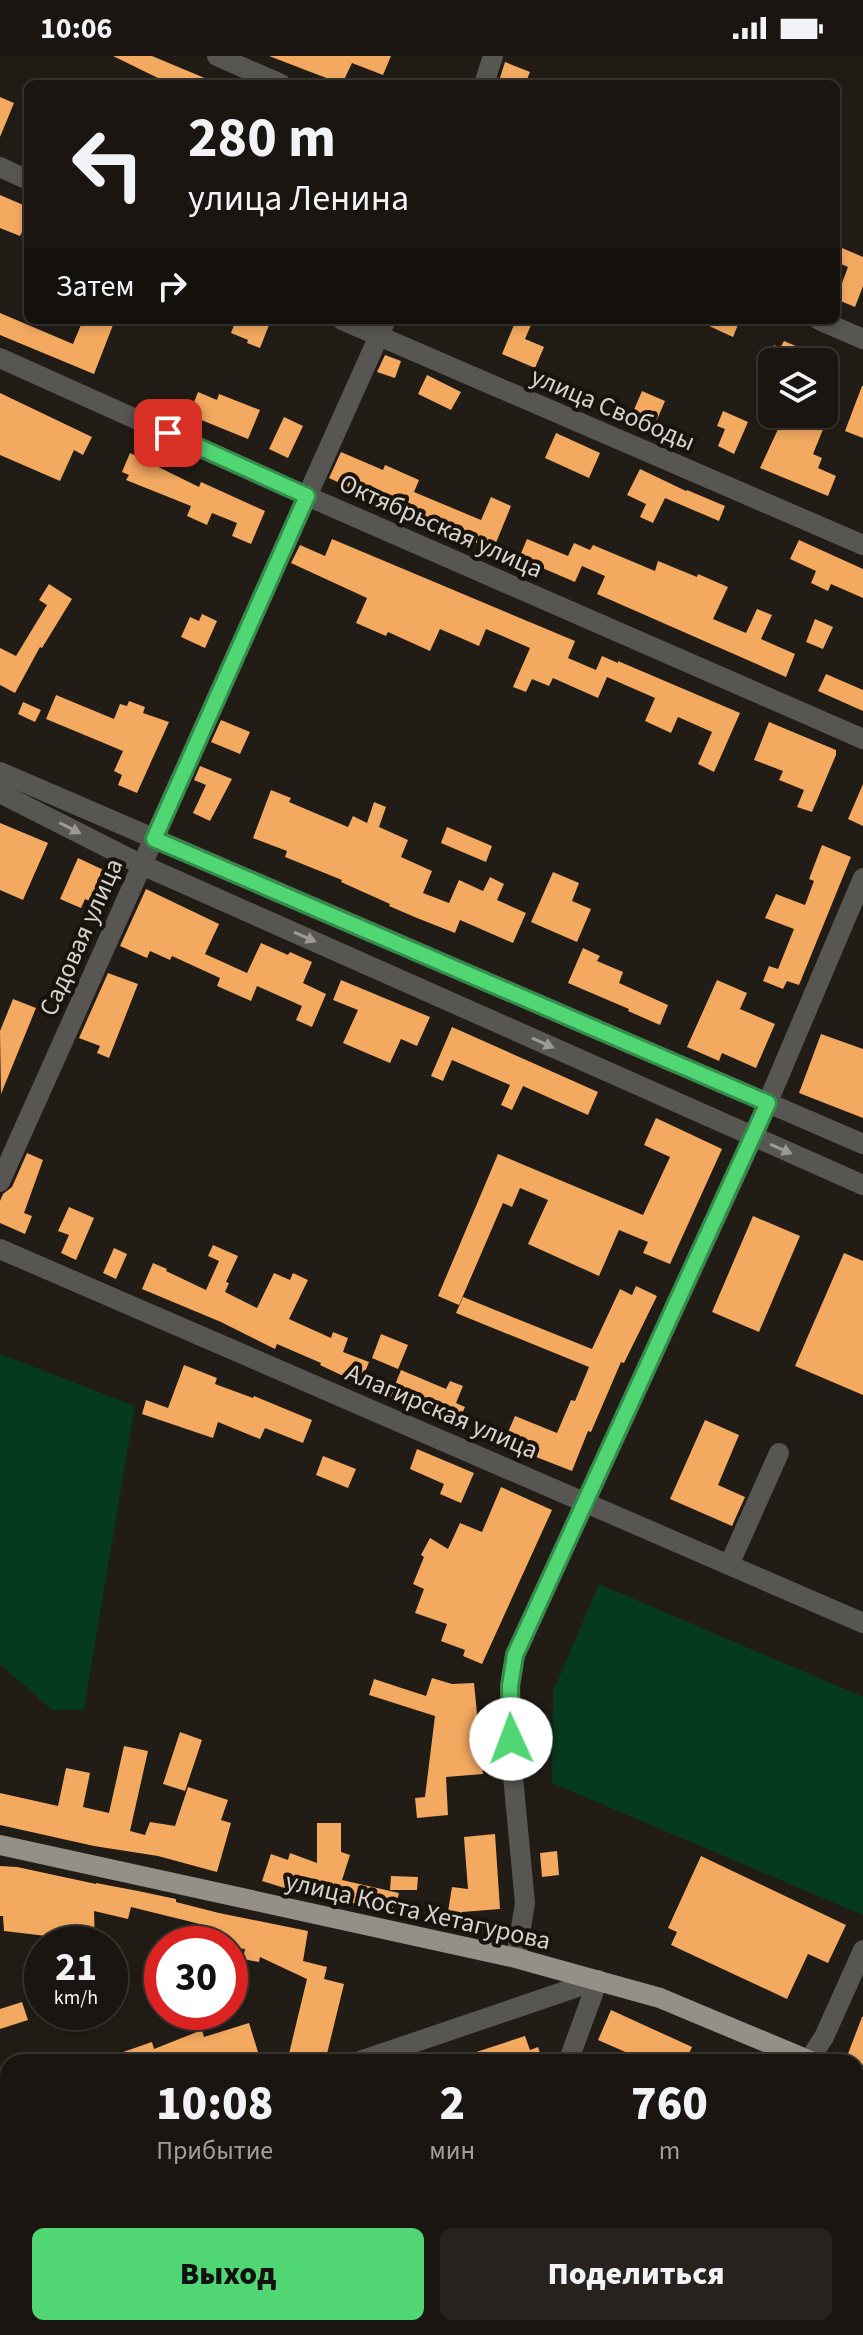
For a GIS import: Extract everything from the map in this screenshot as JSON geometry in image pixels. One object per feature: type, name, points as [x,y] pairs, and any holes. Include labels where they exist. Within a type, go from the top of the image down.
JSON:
[{"type":"main road","name":"улица Коста Хетагурова","points":[[0,1845],[516,1958],[660,1998],[794,2054]]},
{"type":"street","points":[[217,56],[272,80]]},
{"type":"street","points":[[485,80],[493,56]]},
{"type":"street","points":[[0,167],[24,178]]},
{"type":"street","name":"улица Свободы","points":[[362,324],[383,328],[863,545]]},
{"type":"street","points":[[828,324],[863,339]]},
{"type":"street","name":"Садовая улица","points":[[0,1182],[383,328]]},
{"type":"street","name":"Октябрьская улица","points":[[0,358],[863,739]]},
{"type":"street","points":[[0,772],[863,1144]]},
{"type":"street","points":[[0,793],[142,865],[863,1185]]},
{"type":"street","points":[[516,1958],[525,1903],[512,1766],[510,1686],[515,1655],[753,1137],[863,878]]},
{"type":"street","name":"Алагирская улица","points":[[0,1249],[863,1623]]},
{"type":"street","points":[[729,1565],[779,1453]]},
{"type":"street","points":[[815,2054],[863,1950]]},
{"type":"street","points":[[381,2054],[598,1980]]},
{"type":"street","points":[[571,2054],[598,1980]]},
{"type":"green space","points":[[0,1354],[135,1406],[84,1710],[52,1710],[0,1664]]},
{"type":"green space","points":[[599,1584],[863,1697],[863,1915],[552,1783],[553,1692]]},
{"type":"building","points":[[113,56],[152,56],[209,80],[162,80]]},
{"type":"building","points":[[269,56],[391,56],[383,75],[352,63],[344,80],[332,80]]},
{"type":"building","points":[[505,62],[530,72],[527,80],[499,80]]},
{"type":"building","points":[[0,97],[14,103],[0,137]]},
{"type":"building","points":[[0,195],[24,205],[24,230],[20,236],[0,228]]},
{"type":"building","points":[[842,248],[863,257],[863,286],[855,307],[840,301],[840,288],[848,267],[840,264]]},
{"type":"building","points":[[0,313],[73,344],[81,324],[113,325],[94,374],[0,335]]},
{"type":"building","points":[[234,324],[269,324],[260,348],[231,333]]},
{"type":"building","points":[[514,324],[531,325],[525,339],[544,347],[535,368],[502,354]]},
{"type":"building","points":[[705,324],[738,324],[733,337]]},
{"type":"building","points":[[784,341],[798,347],[798,348],[780,348]]},
{"type":"building","points":[[385,355],[401,361],[395,378],[377,372]]},
{"type":"building","points":[[427,375],[461,392],[451,410],[418,394]]},
{"type":"building","points":[[863,386],[863,438],[845,431]]},
{"type":"building","points":[[642,391],[665,401],[656,422],[633,412]]},
{"type":"building","points":[[198,392],[217,400],[219,394],[260,410],[248,439],[189,415]]},
{"type":"building","points":[[0,393],[92,437],[83,455],[74,450],[60,481],[0,455]]},
{"type":"building","points":[[723,411],[748,422],[734,454],[718,446],[725,429],[717,426]]},
{"type":"building","points":[[284,417],[303,426],[288,458],[269,449]]},
{"type":"building","points":[[779,428],[824,428],[813,454],[822,458],[818,468],[836,476],[828,496],[760,468]]},
{"type":"building","points":[[556,433],[600,453],[589,478],[545,458]]},
{"type":"building","points":[[341,452],[383,470],[385,465],[419,480],[414,492],[481,520],[491,497],[511,506],[493,550],[329,478]]},
{"type":"building","points":[[130,453],[199,487],[201,482],[265,511],[251,544],[232,536],[237,523],[212,513],[207,525],[187,516],[191,506],[126,480],[129,475],[122,472]]},
{"type":"building","points":[[640,469],[725,506],[719,521],[665,498],[653,523],[640,517],[646,504],[627,495]]},
{"type":"building","points":[[332,539],[575,641],[568,658],[596,670],[602,656],[740,713],[714,772],[698,764],[712,732],[678,717],[671,733],[645,721],[655,698],[607,677],[598,698],[553,678],[549,686],[532,679],[526,692],[513,687],[530,648],[486,629],[479,646],[440,629],[430,651],[388,632],[386,636],[356,623],[367,598],[291,563],[300,545],[325,556]]},
{"type":"building","points":[[527,539],[568,556],[574,543],[590,550],[593,545],[655,571],[658,561],[728,587],[713,619],[746,633],[757,609],[772,615],[761,639],[795,654],[786,677],[597,594],[605,576],[582,566],[575,582],[519,558]]},
{"type":"building","points":[[799,540],[863,569],[863,598],[831,584],[828,591],[811,583],[816,571],[790,559]]},
{"type":"building","points":[[49,584],[72,599],[40,647],[15,693],[0,685],[0,648],[16,656],[47,605],[39,600]]},
{"type":"building","points":[[202,614],[217,621],[205,648],[181,637],[190,617],[199,621]]},
{"type":"building","points":[[815,619],[833,627],[823,649],[806,642]]},
{"type":"building","points":[[826,674],[863,690],[863,711],[818,691]]},
{"type":"building","points":[[56,695],[114,719],[120,704],[127,706],[129,701],[145,707],[143,713],[169,722],[137,793],[118,785],[122,775],[114,771],[123,751],[46,719]]},
{"type":"building","points":[[23,702],[41,710],[35,722],[18,714]]},
{"type":"building","points":[[221,720],[250,732],[240,754],[211,742]]},
{"type":"building","points":[[769,722],[836,750],[812,812],[797,807],[804,790],[779,780],[783,771],[754,760]]},
{"type":"building","points":[[200,766],[232,779],[210,821],[193,813],[206,785],[194,780]]},
{"type":"building","points":[[863,784],[863,826],[848,819]]},
{"type":"building","points":[[271,790],[291,798],[289,802],[348,827],[353,816],[367,823],[374,802],[386,807],[379,827],[408,840],[401,857],[432,871],[423,893],[449,903],[459,880],[483,891],[490,877],[504,884],[497,900],[526,913],[513,943],[460,920],[455,933],[417,918],[342,880],[285,857],[287,851],[253,838]]},
{"type":"building","points":[[0,823],[48,843],[23,900],[0,890]]},
{"type":"building","points":[[447,827],[492,846],[486,862],[441,843]]},
{"type":"building","points":[[822,845],[851,857],[799,985],[787,981],[783,989],[763,981],[769,966],[778,969],[794,929],[765,918],[776,894],[805,905],[814,881],[809,879]]},
{"type":"building","points":[[78,858],[110,873],[96,904],[85,899],[81,908],[60,899]]},
{"type":"building","points":[[553,872],[579,883],[572,901],[591,909],[577,942],[531,922]]},
{"type":"building","points":[[146,889],[219,924],[205,954],[247,973],[261,943],[312,962],[303,983],[326,994],[312,1027],[296,1020],[302,1006],[257,986],[251,1001],[217,986],[220,978],[172,956],[170,960],[150,951],[147,958],[120,946]]},
{"type":"building","points":[[583,948],[600,956],[597,961],[623,972],[619,983],[668,1005],[660,1025],[568,983]]},
{"type":"building","points":[[108,973],[138,984],[109,1058],[97,1053],[100,1046],[79,1038]]},
{"type":"building","points":[[341,980],[430,1017],[417,1046],[401,1039],[390,1063],[343,1043],[358,1010],[333,1000]]},
{"type":"building","points":[[717,980],[747,993],[740,1009],[775,1024],[756,1068],[722,1053],[719,1061],[687,1047]]},
{"type":"building","points":[[13,999],[36,1008],[1,1094],[0,1031]]},
{"type":"building","points":[[452,1027],[598,1092],[588,1115],[523,1086],[512,1110],[501,1105],[510,1085],[452,1060],[443,1081],[431,1076]]},
{"type":"building","points":[[821,1034],[863,1049],[863,1118],[799,1093]]},
{"type":"building","points":[[656,1118],[722,1149],[670,1264],[643,1253],[648,1242],[619,1230],[599,1276],[528,1244],[548,1200],[520,1188],[512,1207],[503,1203],[459,1305],[438,1296],[498,1154],[643,1215],[670,1157],[644,1145]]},
{"type":"building","points":[[27,1153],[43,1160],[24,1213],[32,1216],[25,1234],[0,1223],[0,1201],[12,1187]]},
{"type":"building","points":[[69,1207],[94,1218],[76,1260],[61,1253],[69,1235],[58,1231]]},
{"type":"building","points":[[753,1216],[800,1236],[759,1332],[712,1312]]},
{"type":"building","points":[[213,1245],[238,1256],[226,1282],[229,1283],[225,1292],[257,1308],[274,1273],[290,1280],[293,1273],[308,1280],[289,1319],[331,1338],[333,1332],[348,1338],[343,1352],[369,1362],[360,1384],[321,1363],[277,1344],[275,1349],[221,1322],[142,1289],[153,1263],[206,1290],[219,1261],[208,1256]]},
{"type":"building","points":[[114,1248],[127,1254],[116,1279],[103,1273]]},
{"type":"building","points":[[844,1253],[863,1261],[863,1395],[795,1366]]},
{"type":"building","points":[[636,1286],[657,1296],[624,1363],[621,1362],[572,1471],[503,1444],[515,1416],[557,1433],[589,1367],[456,1313],[463,1297],[592,1349],[620,1289],[632,1295]]},
{"type":"building","points":[[381,1334],[408,1345],[398,1369],[372,1358]]},
{"type":"building","points":[[184,1365],[217,1378],[215,1384],[312,1420],[303,1443],[265,1428],[260,1439],[218,1422],[213,1438],[142,1414],[146,1400],[168,1408]]},
{"type":"building","points":[[401,1370],[446,1389],[450,1381],[463,1386],[456,1403],[465,1407],[457,1425],[390,1397]]},
{"type":"building","points":[[705,1420],[739,1435],[718,1485],[745,1497],[732,1526],[670,1499]]},
{"type":"building","points":[[417,1449],[474,1473],[461,1503],[440,1494],[444,1484],[410,1469]]},
{"type":"building","points":[[323,1456],[356,1469],[348,1488],[316,1475]]},
{"type":"building","points":[[501,1487],[552,1510],[482,1664],[463,1656],[465,1650],[441,1641],[447,1624],[415,1613],[424,1589],[413,1584],[424,1557],[421,1555],[430,1538],[448,1549],[460,1523],[482,1532]]},
{"type":"building","points":[[432,1678],[452,1684],[474,1683],[483,1774],[446,1777],[448,1815],[417,1818],[415,1798],[425,1797],[435,1716],[369,1695],[374,1679],[426,1696]]},
{"type":"building","points":[[180,1732],[202,1740],[185,1791],[163,1784]]},
{"type":"building","points":[[124,1746],[148,1751],[130,1831],[145,1835],[150,1822],[175,1826],[188,1787],[228,1800],[221,1820],[231,1823],[217,1872],[158,1856],[94,1846],[0,1825],[0,1793],[58,1806],[66,1768],[90,1773],[83,1807],[109,1813]]},
{"type":"building","points":[[317,1823],[341,1823],[341,1852],[350,1855],[342,1880],[399,1893],[394,1912],[262,1881],[271,1854],[288,1860],[290,1853],[317,1863]]},
{"type":"building","points":[[495,1834],[500,1909],[462,1912],[460,1926],[446,1924],[452,1887],[468,1889],[464,1837]]},
{"type":"building","points":[[557,1851],[559,1875],[542,1877],[540,1853]]},
{"type":"building","points":[[701,1856],[846,1925],[828,1963],[808,1954],[787,1999],[671,1945],[677,1932],[668,1928]]},
{"type":"building","points":[[0,1866],[176,1899],[176,1902],[219,1913],[308,1931],[303,1961],[327,1967],[324,1979],[344,1984],[327,2054],[289,2054],[307,1979],[260,1957],[259,1962],[248,1960],[248,1926],[208,1926],[131,1907],[128,1919],[94,1911],[94,1926],[24,1926],[24,1933],[4,1931],[3,1916],[0,1916]]},
{"type":"building","points":[[391,1876],[418,1877],[417,1890],[390,1890]]},
{"type":"building","points":[[22,2002],[24,2021],[0,2029],[0,2009]]},
{"type":"building","points":[[611,2010],[692,2047],[689,2054],[630,2054],[598,2040]]},
{"type":"building","points":[[862,2017],[863,2017],[863,2054],[848,2054]]},
{"type":"building","points":[[249,2023],[258,2052],[117,2054],[152,2042],[154,2049],[202,2030],[204,2037],[226,2030],[248,2030]]},
{"type":"building","points":[[525,2036],[530,2050],[538,2047],[540,2054],[470,2054]]},
{"type":"route","points":[[168,433],[307,496],[154,839],[768,1103],[515,1655],[510,1686],[511,1739]]}]
